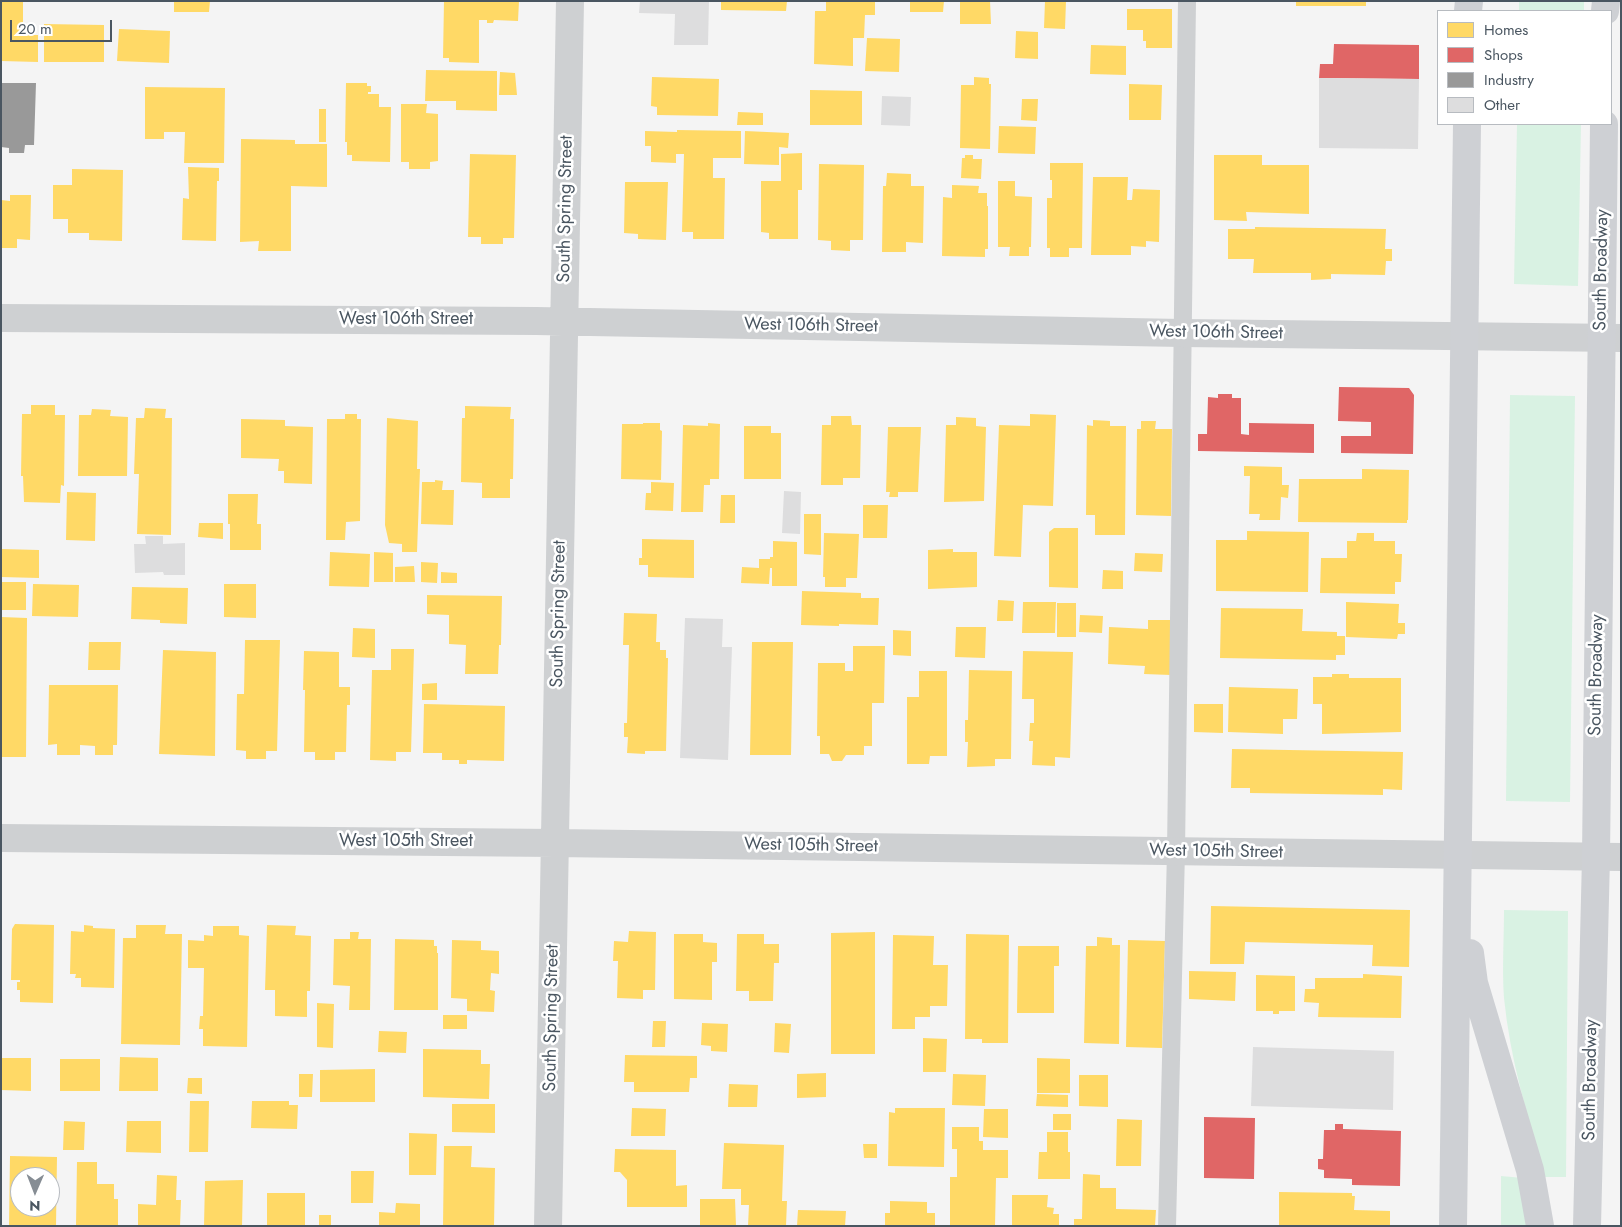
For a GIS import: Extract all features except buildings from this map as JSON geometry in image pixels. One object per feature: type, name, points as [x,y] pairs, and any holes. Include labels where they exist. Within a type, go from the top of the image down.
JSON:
[{"type":"main road","points":[[1453,1226],[1467,125]]},
{"type":"main road","name":"South Broadway","points":[[1587,1226],[1608,857],[1611,338],[1604,125]]},
{"type":"main road","points":[[1458,855],[1474,983],[1530,1170],[1540,1226]]},
{"type":"street","name":"South Spring Street","points":[[548,1226],[570,1]]},
{"type":"street","name":"West 106th Street","points":[[1,318],[564,322],[1182,333],[1611,338]]},
{"type":"street","name":"West 105th Street","points":[[1,838],[555,842],[1608,857]]},
{"type":"lane","points":[[1167,1226],[1176,851],[1187,1]]},
{"type":"green space","points":[[1519,1],[1584,1],[1584,10],[1519,10]]},
{"type":"green space","points":[[1517,125],[1581,125],[1578,286],[1514,284]]},
{"type":"green space","points":[[1510,395],[1575,396],[1570,802],[1506,801]]},
{"type":"green space","points":[[1504,910],[1568,911],[1566,1177],[1545,1177],[1515,1066],[1504,998]]},
{"type":"green space","points":[[1501,1176],[1523,1178],[1531,1226],[1501,1226]]}]
